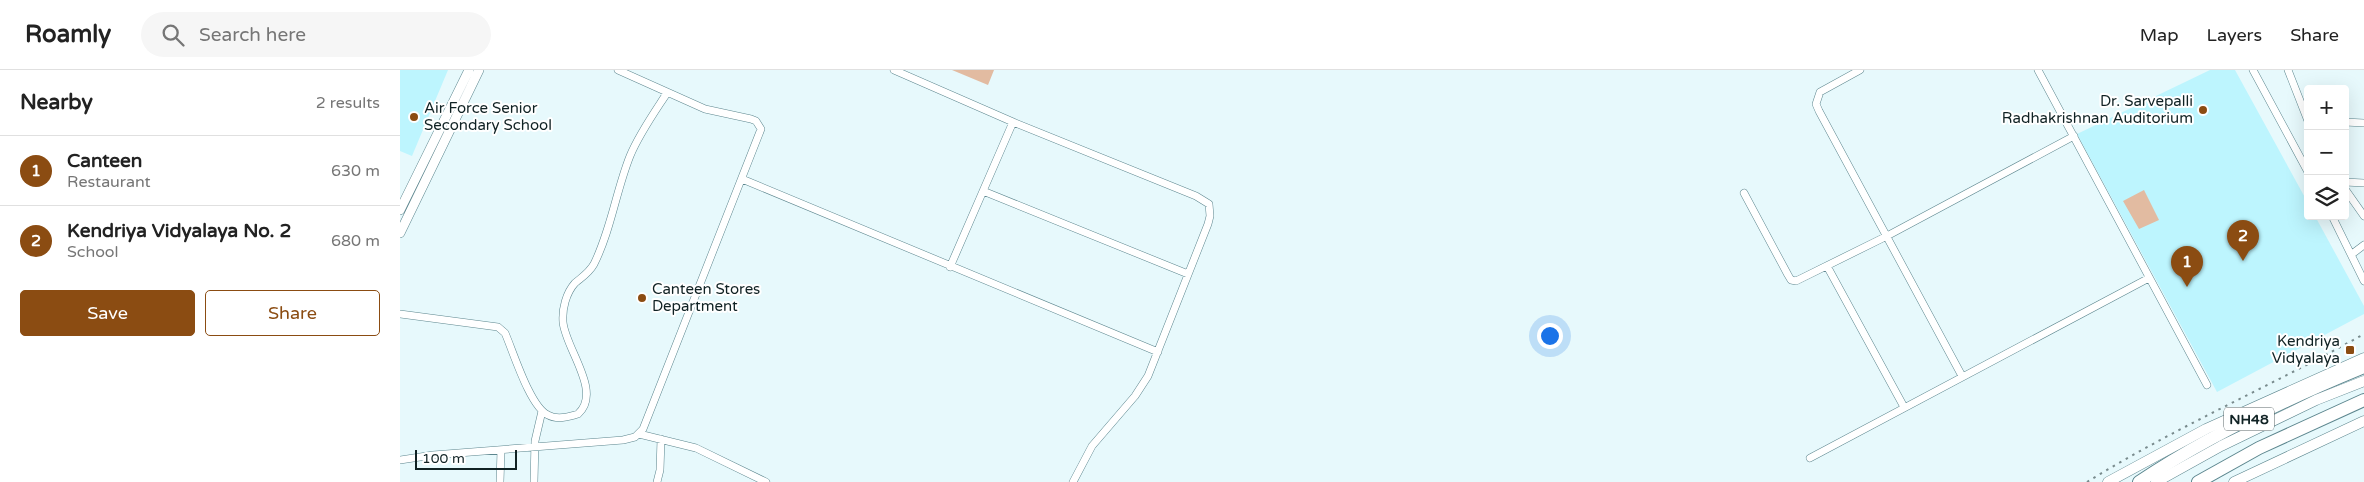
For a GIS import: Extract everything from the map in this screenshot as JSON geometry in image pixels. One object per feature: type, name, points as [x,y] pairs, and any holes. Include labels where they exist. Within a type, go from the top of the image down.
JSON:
[{"type":"highway","name":"NH48","points":[[2139,482],[2176,457],[2292,397],[2364,367]]},
{"type":"highway","name":"NH48","points":[[2198,482],[2259,448],[2364,400]]},
{"type":"main road","points":[[2108,482],[2206,429],[2364,358]]},
{"type":"main road","points":[[2156,482],[2221,446],[2364,381]]},
{"type":"main road","points":[[2234,482],[2364,421]]},
{"type":"street","points":[[400,210],[469,70]]},
{"type":"street","points":[[400,233],[479,70]]},
{"type":"street","points":[[618,70],[705,109],[751,118],[760,125],[761,134],[646,423],[639,434]]},
{"type":"street","points":[[894,70],[1013,122],[1203,199],[1209,204],[1210,216],[1158,352],[1141,388],[1096,440],[1073,482]]},
{"type":"street","points":[[1860,70],[1820,92],[1816,104],[1962,376]]},
{"type":"street","points":[[2038,70],[2207,386]]},
{"type":"street","points":[[2253,70],[2304,165]]},
{"type":"street","points":[[2288,70],[2304,111]]},
{"type":"street","points":[[400,314],[492,326],[502,330],[542,411],[548,416],[564,418],[578,414],[585,405],[586,385],[567,339],[563,323],[565,304],[571,288],[594,265],[630,157],[667,93]]},
{"type":"street","points":[[950,267],[1013,122]]},
{"type":"street","points":[[2349,122],[2364,122]]},
{"type":"street","points":[[1744,193],[1791,280],[1800,280],[1887,236],[2074,136]]},
{"type":"street","points":[[742,180],[1158,352]]},
{"type":"street","points":[[2349,182],[2364,183]]},
{"type":"street","points":[[983,191],[1188,274]]},
{"type":"street","points":[[2349,195],[2364,216]]},
{"type":"street","points":[[2334,220],[2364,281]]},
{"type":"street","points":[[2352,254],[2364,245]]},
{"type":"street","points":[[1827,266],[1904,407]]},
{"type":"street","points":[[1810,458],[2149,278]]},
{"type":"street","points":[[534,482],[534,448],[542,411]]},
{"type":"street","points":[[400,460],[433,454],[623,440],[639,434],[682,443],[710,454],[766,482]]},
{"type":"street","points":[[657,482],[660,470],[661,439]]},
{"type":"street","points":[[500,482],[501,450]]},
{"type":"shaded area","name":"Air Force Senior Secondary School","points":[[400,70],[448,70],[412,156],[400,151]]},
{"type":"shaded area","points":[[952,70],[994,70],[988,85]]},
{"type":"shaded area","points":[[2210,70],[2235,70],[2304,196],[2304,220],[2317,220],[2364,306],[2364,314],[2217,392],[2077,134]]},
{"type":"shaded area","points":[[2144,190],[2159,220],[2139,229],[2123,201]]},
{"type":"railway","points":[[2087,482],[2190,424],[2364,334]]},
{"type":"place","name":"Dr. Sarvepalli Radhakrishnan Auditorium","points":[[2203,110]]},
{"type":"place","name":"Air Force Senior Secondary School","points":[[414,117]]},
{"type":"place","name":"Kendriya Vidyalaya No. 2","points":[[2243,261]]},
{"type":"place","name":"Canteen","points":[[2187,287]]},
{"type":"place","name":"Canteen Stores Department","points":[[642,298]]},
{"type":"place","name":"Kendriya Vidyalaya","points":[[2350,350]]}]
